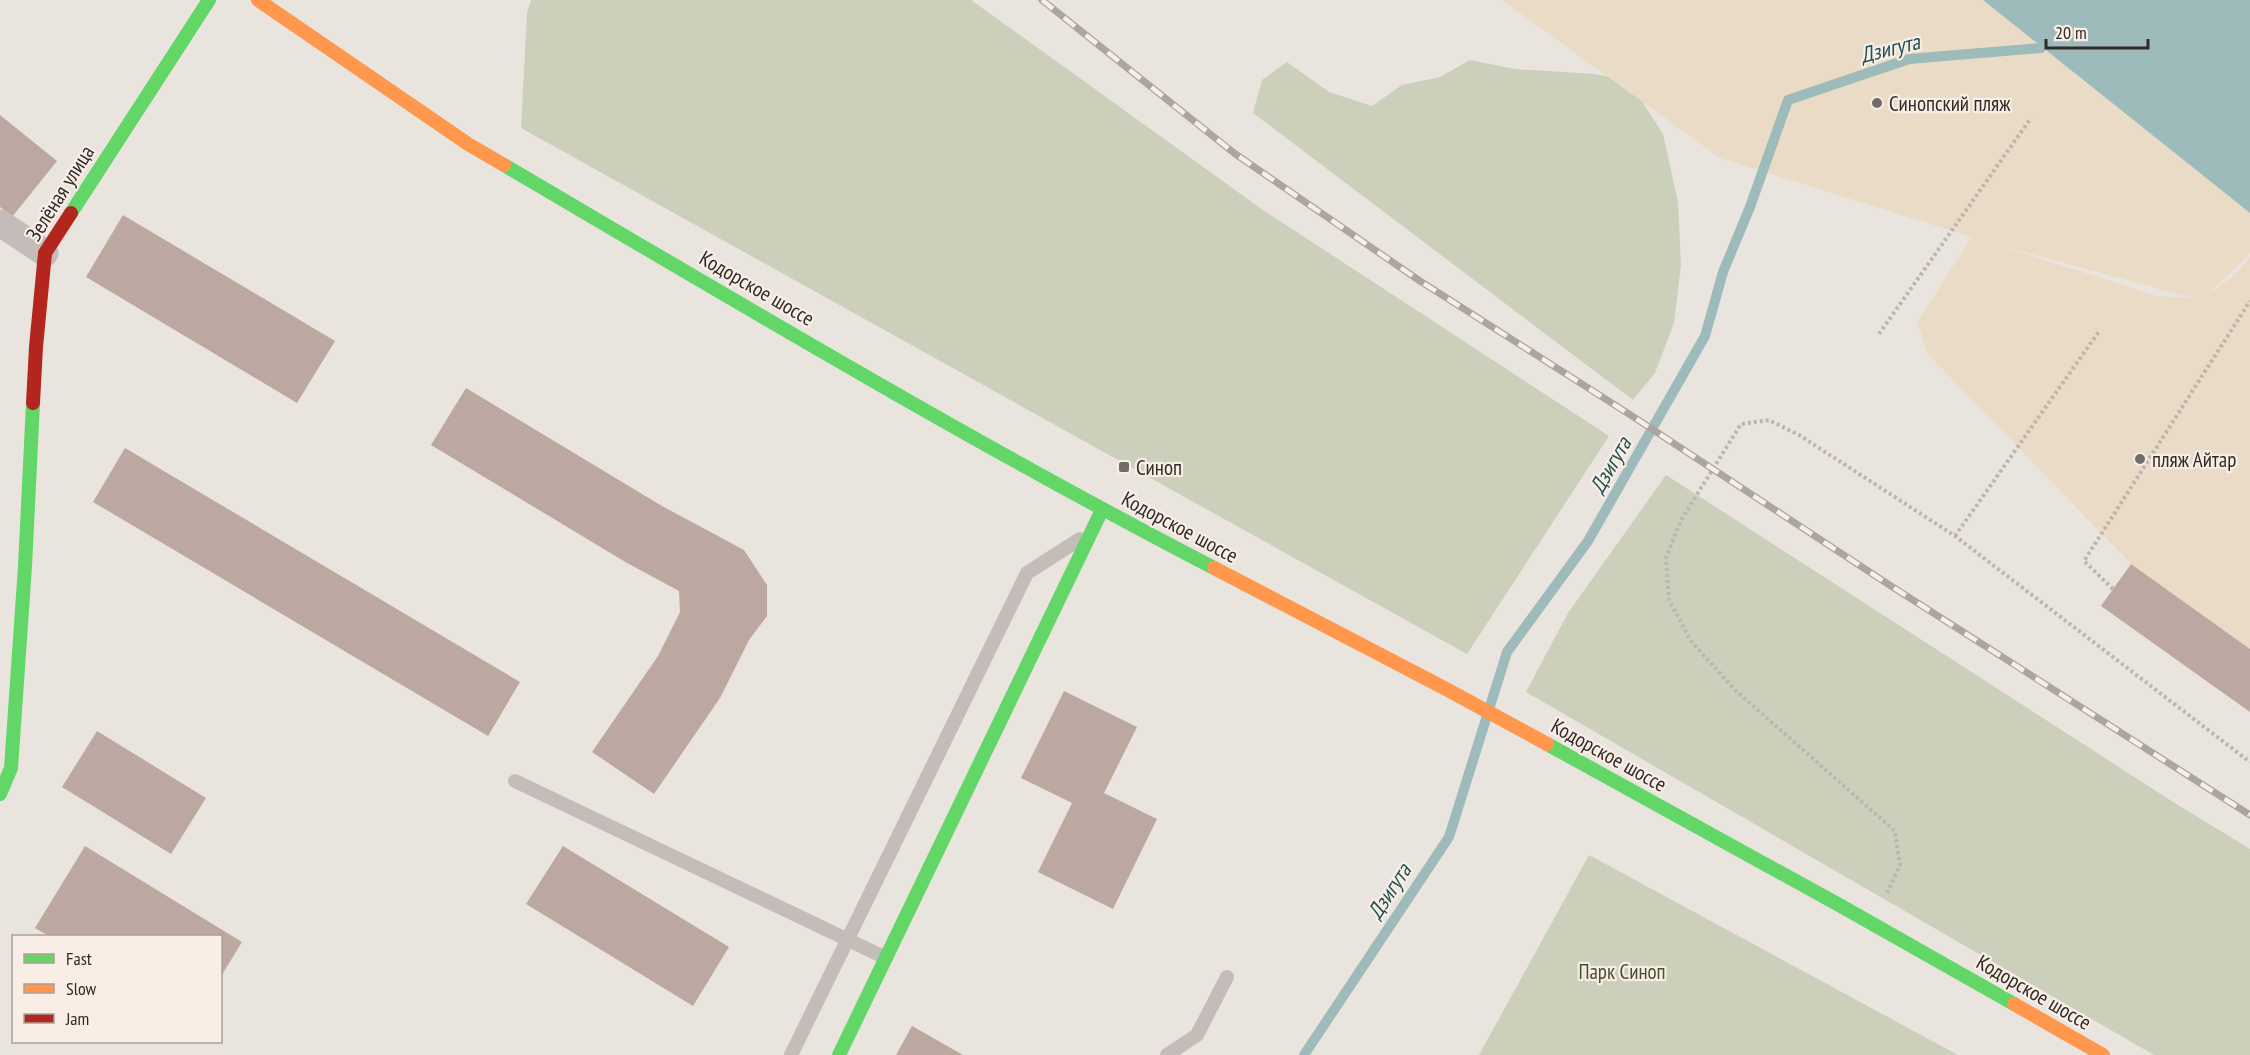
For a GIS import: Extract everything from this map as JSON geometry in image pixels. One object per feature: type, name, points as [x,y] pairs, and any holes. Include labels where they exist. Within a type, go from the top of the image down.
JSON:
[{"type":"main road","name":"Зелёная улица","points":[[0,794],[11,768],[25,567],[36,347],[45,253],[209,0]]},
{"type":"main road","name":"Кодорское шоссе","points":[[258,0],[468,144],[696,278],[1102,510],[1448,690],[1873,924],[2103,1055]]},
{"type":"main road","points":[[839,1055],[1102,510]]},
{"type":"street","points":[[0,223],[45,253]]},
{"type":"lane","points":[[791,1055],[1027,573],[1092,531]]},
{"type":"lane","points":[[515,781],[886,958]]},
{"type":"lane","points":[[1167,1055],[1197,1035],[1227,977]]},
{"type":"path","points":[[1879,334],[2031,118]]},
{"type":"path","points":[[2114,589],[2084,561],[2250,301]]},
{"type":"path","points":[[1955,536],[2100,330]]},
{"type":"path","points":[[1873,924],[1900,865],[1895,831],[1735,690],[1691,641],[1669,600],[1666,558],[1681,520],[1741,424],[1769,420],[1799,435],[1955,536],[2250,762]]},
{"type":"green space","points":[[531,0],[971,0],[1263,210],[1609,436],[1467,654],[521,128],[527,12]]},
{"type":"green space","points":[[1470,60],[1515,69],[1594,74],[1629,81],[1663,134],[1678,202],[1681,265],[1674,323],[1655,373],[1633,400],[1253,113],[1262,80],[1287,62],[1329,92],[1372,106],[1402,85],[1440,77]]},
{"type":"green space","points":[[1666,475],[2170,800],[2250,849],[2250,1055],[2154,1055],[1526,692],[1568,613]]},
{"type":"green space","name":"Парк Синоп","points":[[1589,855],[1958,1055],[1479,1055]]},
{"type":"sand","points":[[1502,0],[1983,0],[2250,213],[2250,253],[2207,295],[2236,274],[2250,257],[2250,649],[2131,564],[1928,354],[1917,322],[1972,237],[1720,158]],"holes":[[[1994,244],[2197,299],[2157,296]]]},
{"type":"water","points":[[1983,0],[2250,0],[2250,213]]},
{"type":"building","points":[[0,115],[57,161],[12,217],[0,207]]},
{"type":"building","points":[[123,215],[335,341],[297,403],[86,277]]},
{"type":"building","points":[[466,388],[662,506],[744,550],[767,585],[767,616],[749,640],[720,698],[654,794],[592,752],[658,656],[680,612],[679,591],[627,563],[431,445]]},
{"type":"building","points":[[125,448],[520,682],[488,736],[93,502]]},
{"type":"building","points":[[2131,564],[2250,649],[2250,712],[2101,606]]},
{"type":"building","points":[[1064,691],[1137,727],[1104,793],[1157,819],[1113,909],[1038,872],[1072,803],[1021,778]]},
{"type":"building","points":[[97,731],[206,798],[171,854],[62,787]]},
{"type":"building","points":[[85,846],[242,942],[222,975],[222,935],[47,935],[35,928]]},
{"type":"building","points":[[563,846],[729,947],[693,1006],[526,904]]},
{"type":"building","points":[[912,1026],[963,1055],[896,1055]]},
{"type":"waterway","name":"Дзигута","points":[[1304,1055],[1449,837],[1507,652],[1588,541],[1705,336],[1723,272],[1750,207],[1788,100],[1909,59],[2041,48]]},
{"type":"railway","points":[[1042,0],[1234,153],[1420,281],[2250,815]]},
{"type":"traffic: fast","points":[[71,213],[209,0]]},
{"type":"traffic: fast","points":[[504,165],[945,422],[1214,568]]},
{"type":"traffic: fast","points":[[0,794],[11,768],[25,567],[33,403]]},
{"type":"traffic: fast","points":[[839,1055],[1102,510]]},
{"type":"traffic: fast","points":[[1547,744],[2014,1004]]},
{"type":"traffic: slow","points":[[258,0],[468,144],[504,165]]},
{"type":"traffic: slow","points":[[1214,568],[1547,744]]},
{"type":"traffic: slow","points":[[2014,1004],[2103,1055]]},
{"type":"traffic: jam","points":[[33,403],[45,253],[71,213]]},
{"type":"place","name":"Синопский пляж","points":[[1877,103]]},
{"type":"place","name":"пляж Айтар","points":[[2140,459]]},
{"type":"place","name":"Синоп","points":[[1124,467]]}]
